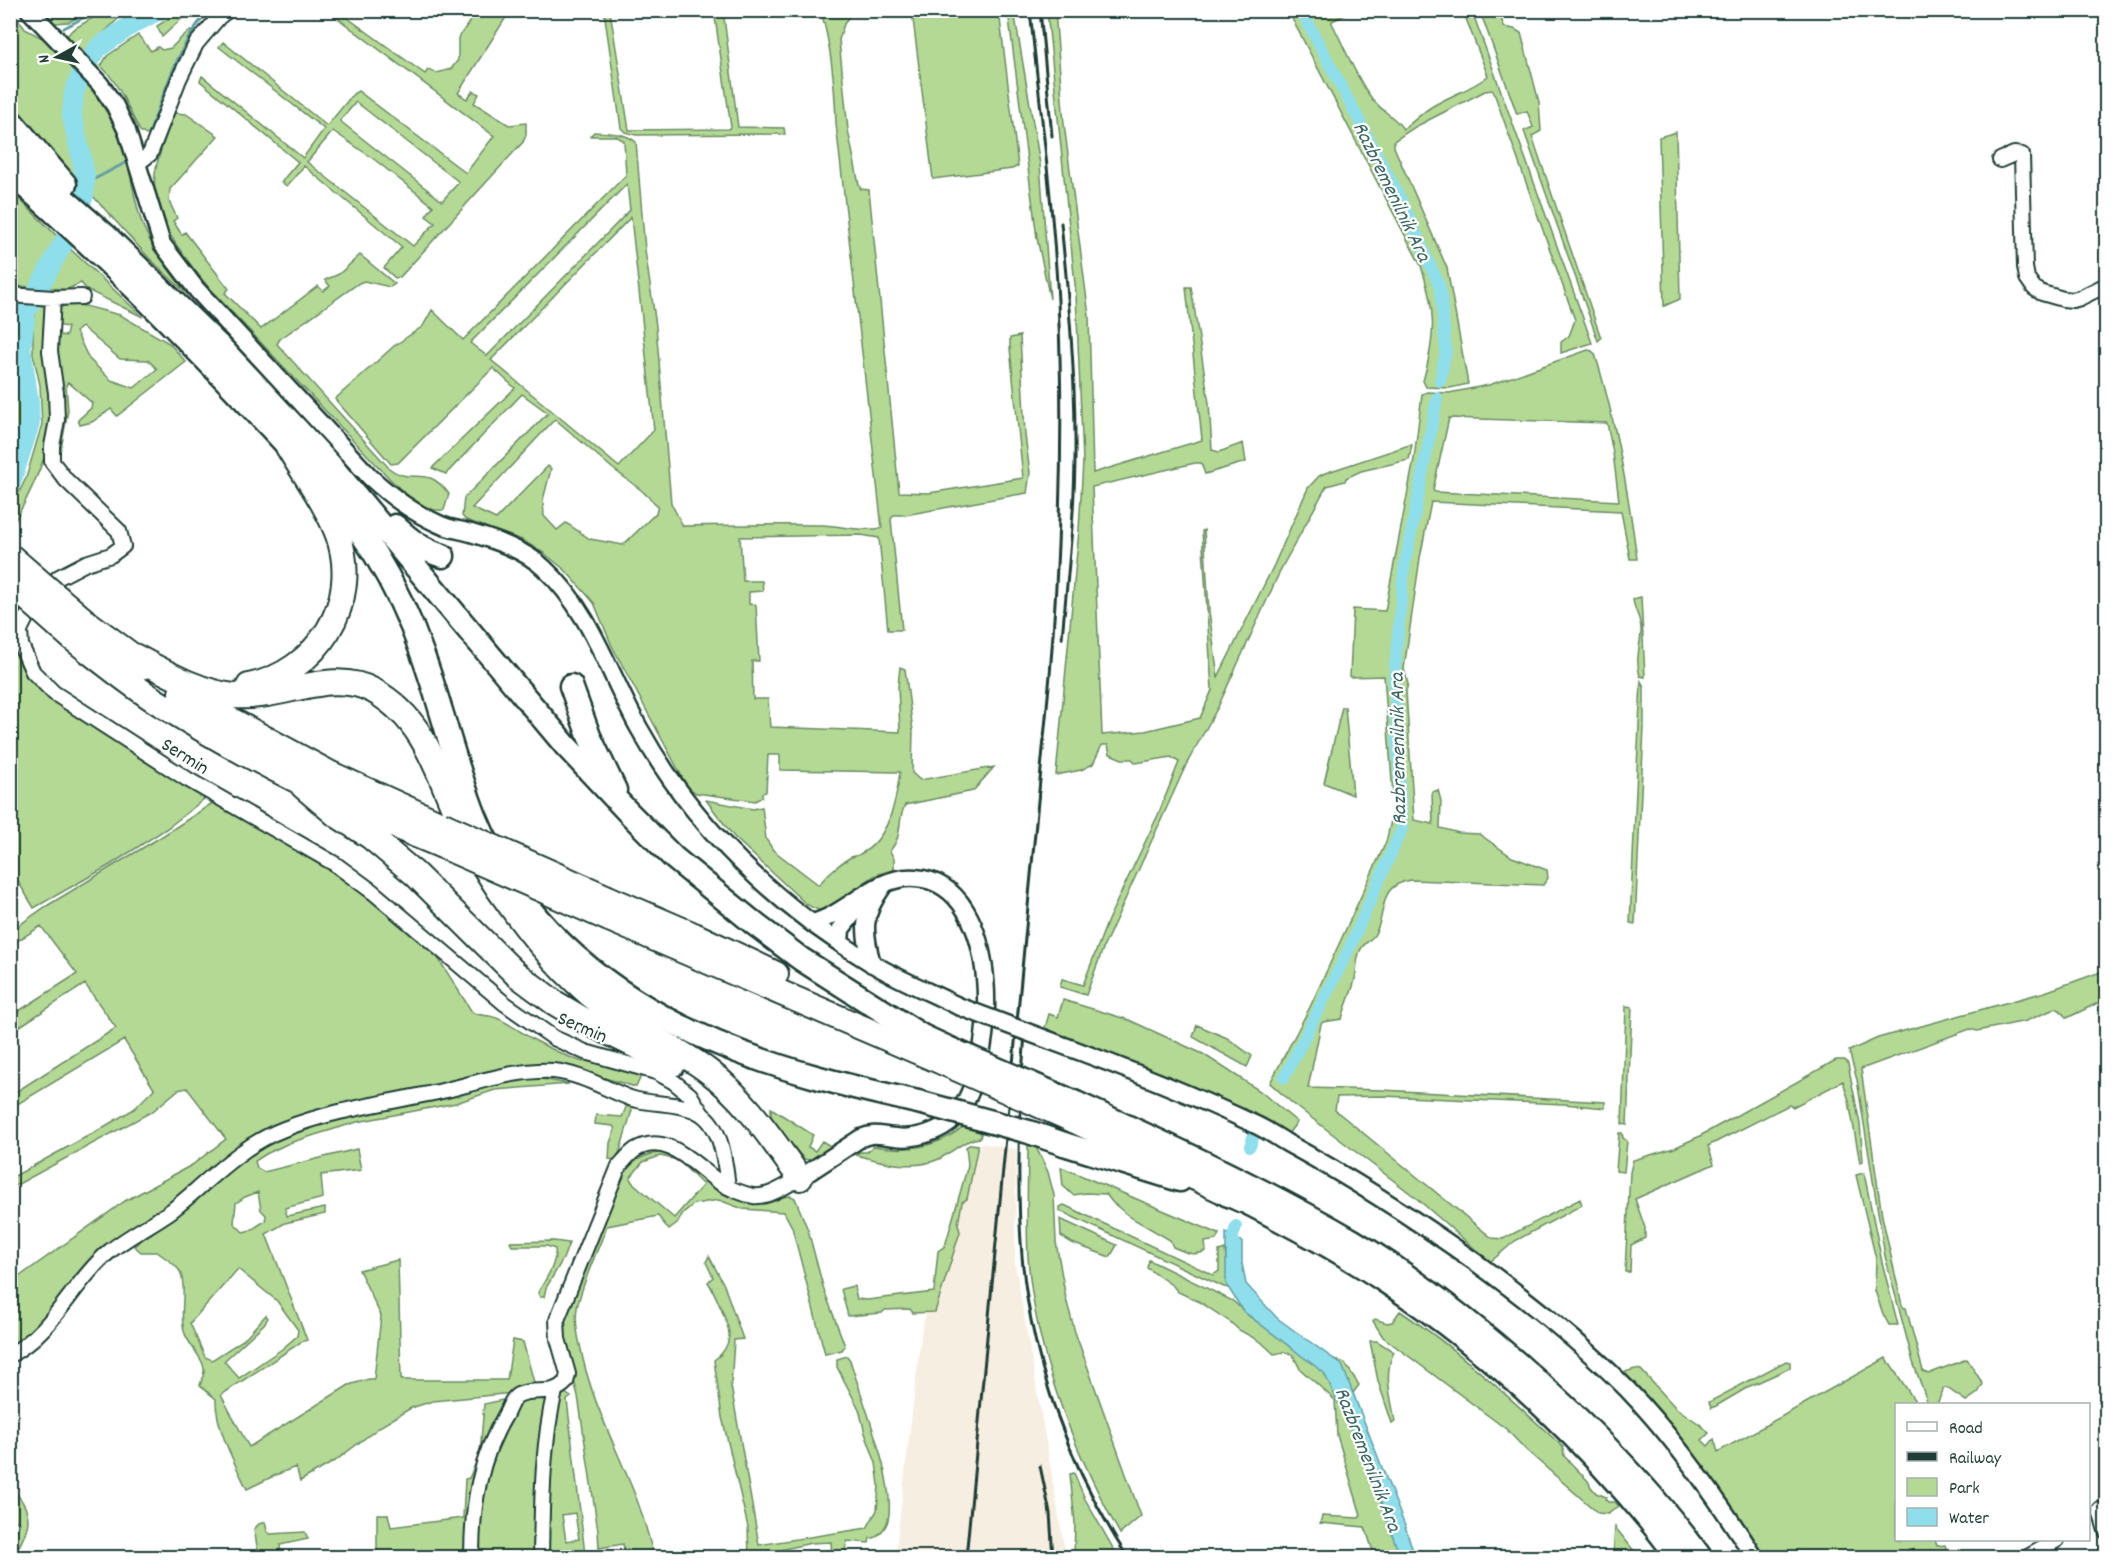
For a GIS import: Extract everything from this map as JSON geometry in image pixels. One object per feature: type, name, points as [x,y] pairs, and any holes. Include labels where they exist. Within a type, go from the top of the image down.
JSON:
[{"type":"highway","points":[[10,120],[52,190]]},
{"type":"highway","points":[[10,152],[52,190]]},
{"type":"highway","points":[[10,173],[52,190],[90,213],[99,242],[288,447],[352,521],[375,554],[395,590],[423,656],[452,751],[475,816],[494,858],[545,928],[574,957],[597,976],[652,1011],[735,1051],[815,1077],[1029,1132],[1242,1200]]},
{"type":"highway","points":[[99,242],[224,351],[331,465],[566,746],[674,858],[756,926],[801,959],[921,1036],[946,1055]]},
{"type":"highway","points":[[163,671],[220,686],[243,687],[264,682],[298,666],[311,654],[334,621],[344,584],[338,536],[288,447]]},
{"type":"highway","points":[[331,465],[371,499],[391,522],[416,544],[429,552],[443,556]]},
{"type":"highway","points":[[10,556],[78,630],[153,700],[303,786],[370,817],[440,834]]},
{"type":"highway","points":[[10,584],[78,630],[210,692],[235,696],[258,696],[305,686],[351,683],[373,690],[388,700],[408,717],[425,742],[438,766],[475,853],[514,911],[552,958],[584,989],[613,1012],[708,1071],[758,1120],[800,1178]]},
{"type":"highway","points":[[134,656],[179,692],[440,834],[1075,1112],[1256,1188],[1353,1242],[1456,1312],[1577,1416],[1654,1498],[1701,1557]]},
{"type":"highway","points":[[571,686],[589,736],[628,812]]},
{"type":"highway","points":[[303,786],[337,815],[371,837],[415,874],[516,974],[555,1003],[630,1045],[734,1095]]},
{"type":"highway","points":[[609,908],[693,935],[783,977],[921,1036]]},
{"type":"highway","points":[[1075,1112],[1299,1229],[1386,1281],[1480,1351],[1590,1452],[1679,1557]]},
{"type":"street","points":[[29,10],[100,84],[128,131],[162,244],[197,290],[390,496],[413,512],[443,526],[510,546],[545,568],[580,612],[598,643],[638,727],[663,769],[715,836],[750,872],[812,922],[872,964],[958,1005],[1114,1064],[1258,1126],[1334,1168],[1417,1220],[1562,1328],[1626,1388],[1684,1455],[1755,1557]]},
{"type":"street","points":[[137,164],[150,154],[179,79],[196,44],[219,16],[228,10]]},
{"type":"street","points":[[2000,160],[2014,154],[2022,155],[2025,267],[2030,284],[2042,293],[2073,300],[2106,285]]},
{"type":"street","points":[[14,296],[82,297]]},
{"type":"street","name":"Sermin","points":[[48,298],[50,351],[57,420],[52,446],[52,462],[66,480],[119,531],[123,546],[111,555],[86,562],[59,576],[36,596],[20,630],[21,645],[33,672],[54,693],[187,779],[335,864],[373,892],[504,1003],[554,1038],[585,1052],[656,1072],[674,1082],[690,1095],[702,1114]]},
{"type":"street","points":[[472,1557],[477,1484],[498,1426],[516,1396],[522,1393],[555,1391],[567,1382],[568,1374],[558,1339],[557,1320],[619,1166],[635,1150],[651,1145],[671,1147],[728,1187],[754,1196],[773,1192],[800,1178],[861,1138],[871,1134],[897,1138],[927,1134],[954,1117],[965,1102],[978,1070],[984,1035],[985,982],[983,958],[971,917],[958,900],[930,880],[900,879],[877,887],[836,914],[812,922]]},
{"type":"street","points":[[872,964],[865,923],[877,887]]},
{"type":"street","points":[[840,943],[841,929],[877,887]]},
{"type":"street","points":[[840,943],[853,938],[865,923]]},
{"type":"street","points":[[10,1355],[42,1331],[79,1282],[110,1251],[170,1212],[238,1153],[282,1129],[336,1111],[520,1074],[554,1071],[586,1080],[645,1103],[696,1110],[702,1114],[717,1134],[725,1161],[728,1187]]},
{"type":"street","points":[[541,1557],[545,1459],[550,1410],[555,1391]]},
{"type":"street","points":[[2098,1512],[2106,1531]]},
{"type":"street","points":[[2026,1557],[2054,1541]]},
{"type":"shaded area","points":[[981,1143],[1016,1149],[1015,1264],[1066,1557],[895,1558],[922,1327]]},
{"type":"green space","points":[[12,10],[25,29],[46,40],[78,72],[67,101],[66,124],[75,150],[80,185],[11,103]]},
{"type":"green space","points":[[182,10],[190,11],[162,37],[157,26]]},
{"type":"green space","points":[[723,10],[738,127],[784,128],[785,134],[636,135],[625,132],[621,128],[604,11],[610,11],[629,130],[729,129],[731,127],[714,11]]},
{"type":"green space","points":[[46,11],[89,11],[69,22],[54,23]]},
{"type":"green space","points":[[104,11],[123,14],[83,53],[67,36],[72,30]]},
{"type":"green space","points":[[328,11],[338,11],[425,74],[428,70],[437,73],[451,69],[458,60],[458,38],[477,11],[510,11],[458,93],[467,99],[473,91],[479,94],[474,103],[509,125],[526,123],[526,135],[523,142],[400,277],[395,278],[384,268],[402,247],[304,166],[287,186],[281,182],[298,162],[200,81],[202,76],[303,158],[324,129],[219,47],[223,42],[327,126],[358,91],[466,173],[494,136]],"holes":[[[356,102],[459,182],[442,201],[340,121]],[[333,131],[375,160],[433,206],[426,216],[435,223],[413,246],[307,162]]]},
{"type":"green space","points":[[825,11],[852,11],[844,24],[839,40],[848,130],[859,185],[861,189],[869,190],[899,492],[929,493],[1023,478],[1010,348],[1010,338],[1020,336],[1025,435],[1030,473],[1027,493],[894,515],[891,519],[902,630],[888,630],[879,538],[861,535],[740,537],[743,581],[762,581],[763,591],[749,592],[749,604],[756,605],[759,661],[752,661],[753,699],[768,699],[770,727],[900,732],[898,686],[900,667],[905,669],[913,731],[912,773],[920,780],[994,767],[973,791],[905,805],[899,834],[890,851],[894,859],[894,870],[874,876],[833,908],[817,910],[806,904],[734,837],[706,800],[753,809],[762,807],[766,839],[773,850],[819,885],[838,866],[870,848],[878,839],[893,807],[900,772],[780,770],[780,755],[768,755],[766,792],[755,801],[696,793],[687,786],[612,646],[594,603],[565,570],[544,553],[522,540],[466,520],[462,516],[464,498],[548,413],[522,394],[446,474],[432,468],[515,388],[493,368],[398,463],[391,464],[335,399],[394,346],[423,326],[432,310],[463,340],[626,175],[624,141],[616,136],[590,136],[594,132],[621,135],[636,142],[645,250],[656,326],[671,503],[683,526],[805,525],[859,529],[882,528],[836,124],[832,69],[822,15]],"holes":[[[627,184],[630,210],[487,356],[470,343]],[[631,217],[654,430],[619,467],[491,360]],[[555,419],[658,506],[656,513],[623,545],[590,539],[566,523],[557,530],[544,516],[543,500],[551,469],[548,466],[496,519],[472,508]]]},
{"type":"green space","points":[[912,11],[999,11],[1018,166],[1012,169],[933,179]]},
{"type":"green space","points":[[1008,11],[1014,11],[1040,164],[1050,299],[1037,238]]},
{"type":"green space","points":[[1047,11],[1055,11],[1064,124],[1089,316],[1093,473],[1202,440],[1186,287],[1191,287],[1209,403],[1212,450],[1219,452],[1243,443],[1246,462],[1205,474],[1201,463],[1195,463],[1092,487],[1102,735],[1145,731],[1200,718],[1212,690],[1202,531],[1204,530],[1209,611],[1218,677],[1274,565],[1308,488],[1325,473],[1412,444],[1409,460],[1361,471],[1325,489],[1282,567],[1218,707],[1186,765],[1104,946],[1086,995],[1060,987],[1062,979],[1083,985],[1108,920],[1158,815],[1179,762],[1171,757],[1136,763],[1132,759],[1122,759],[1110,754],[1108,745],[1102,745],[1093,764],[1081,770],[1056,775],[1079,530],[1083,461],[1076,294]]},
{"type":"green space","points":[[1288,11],[1351,11],[1332,23],[1370,96],[1403,129],[1429,108],[1488,76],[1463,11],[1472,11],[1592,343],[1561,353],[1561,342],[1569,336],[1575,320],[1493,90],[1485,91],[1415,127],[1394,141],[1394,147],[1447,268],[1468,384],[1450,388],[1426,387],[1423,381],[1432,337],[1432,310],[1421,266]]},
{"type":"green space","points":[[1480,11],[1499,11],[1504,27],[1521,33],[1539,102],[1541,131],[1532,136],[1601,338],[1598,341],[1524,131],[1533,127],[1527,111],[1517,114]]},
{"type":"green space","points":[[190,31],[197,36],[153,133],[146,135],[140,131],[119,89],[101,66],[107,56],[138,35],[151,51],[158,47],[162,50],[171,48]]},
{"type":"green space","points":[[87,84],[106,111],[120,140],[138,212],[148,237],[190,297],[149,258],[90,193],[88,157],[78,107],[80,92]]},
{"type":"green space","points":[[175,113],[186,114],[218,136],[170,189],[169,201],[177,218],[173,221],[182,235],[185,232],[229,289],[225,293],[261,329],[318,286],[323,291],[330,286],[325,280],[339,274],[360,255],[395,284],[390,287],[364,281],[359,283],[280,339],[277,344],[389,468],[405,476],[426,477],[441,484],[449,494],[444,510],[421,505],[396,485],[210,289],[180,251],[163,221],[155,190],[158,160]]},
{"type":"green space","points":[[1676,132],[1680,299],[1664,306],[1659,137]]},
{"type":"green space","points":[[10,190],[60,239],[35,287],[11,286]]},
{"type":"green space","points":[[66,245],[143,317],[87,290],[81,283],[66,290],[45,287]]},
{"type":"green space","points":[[69,304],[120,315],[169,343],[186,362],[117,416],[111,409],[92,422],[80,425],[78,420],[91,408],[92,403],[68,382],[66,385],[68,410],[61,449],[55,451],[54,334],[66,336],[68,327],[55,325],[59,308]],"holes":[[[82,327],[120,359],[148,360],[157,369],[134,388],[111,380],[89,359],[76,332]]]},
{"type":"green space","points":[[37,305],[46,306],[52,371],[52,421],[39,470],[11,528],[11,509],[26,478],[42,424],[40,385],[33,354],[33,325]]},
{"type":"green space","points":[[11,338],[21,405],[21,426],[11,470]]},
{"type":"green space","points":[[1588,350],[1595,354],[1620,456],[1637,559],[1630,559],[1621,511],[1431,502],[1420,558],[1404,669],[1408,684],[1406,691],[1414,820],[1433,824],[1432,792],[1438,790],[1441,801],[1440,828],[1459,833],[1479,834],[1512,857],[1547,870],[1548,878],[1543,885],[1411,880],[1392,888],[1385,901],[1375,934],[1360,951],[1354,984],[1342,1019],[1321,1024],[1308,1088],[1605,1102],[1605,1108],[1383,1096],[1337,1097],[1335,1110],[1492,1238],[1503,1239],[1580,1199],[1582,1205],[1515,1241],[1490,1262],[1415,1197],[1292,1103],[1270,1083],[1310,1007],[1386,842],[1394,808],[1384,676],[1350,677],[1353,609],[1385,611],[1414,459],[1422,394],[1427,392],[1449,393],[1489,385]],"holes":[[[1449,418],[1607,423],[1619,501],[1435,492],[1433,490]]]},
{"type":"green space","points":[[1641,597],[1645,677],[1640,676],[1639,670],[1641,627],[1633,599]]},
{"type":"green space","points":[[10,646],[26,674],[50,698],[202,794],[204,799],[169,827],[110,865],[34,908],[11,870]]},
{"type":"green space","points":[[1641,681],[1644,687],[1644,728],[1635,924],[1630,923]]},
{"type":"green space","points":[[1342,707],[1345,707],[1353,795],[1324,783]]},
{"type":"green space","points":[[214,802],[339,873],[439,955],[438,958],[472,1012],[499,1019],[559,1053],[577,1060],[583,1062],[588,1058],[642,1074],[636,1087],[566,1067],[357,1101],[317,1112],[257,1135],[234,1149],[166,1209],[98,1257],[71,1283],[49,1314],[11,1349],[11,1289],[16,1285],[11,1277],[10,1263],[20,1276],[125,1201],[192,1165],[226,1139],[187,1088],[178,1090],[153,1111],[11,1188],[11,1178],[134,1109],[154,1089],[124,1040],[11,1108],[11,1095],[116,1028],[85,984],[11,1032],[11,1016],[77,974],[41,926],[11,945],[11,931],[45,907]]},
{"type":"green space","points":[[2106,970],[2106,999],[2067,1018],[2057,1008],[2026,1021],[1977,1031],[1970,1029],[1861,1069],[1882,1216],[1902,1305],[1906,1308],[1923,1371],[1928,1374],[1967,1359],[1983,1384],[1978,1393],[1966,1401],[1944,1388],[1937,1403],[1928,1403],[1913,1362],[1885,1256],[1857,1080],[1849,1051],[1878,1038],[2045,992]]},
{"type":"green space","points":[[1063,1000],[1129,1020],[1203,1054],[1260,1091],[1297,1122],[1288,1134],[1204,1092],[1045,1028],[1049,1014],[1058,1017]]},
{"type":"green space","points":[[1626,1006],[1632,1007],[1627,1125],[1622,1124]]},
{"type":"green space","points":[[1197,1025],[1227,1038],[1252,1056],[1247,1067],[1193,1037]]},
{"type":"green space","points":[[1836,1060],[1845,1060],[1848,1064],[1860,1124],[1863,1161],[1860,1163],[1849,1101],[1843,1081],[1793,1107],[1789,1105],[1708,1146],[1714,1164],[1635,1199],[1645,1228],[1645,1238],[1631,1245],[1630,1272],[1625,1272],[1630,1172],[1633,1160],[1674,1148],[1698,1137]]},
{"type":"green space","points":[[536,1078],[569,1084],[495,1090],[456,1103],[357,1122],[289,1143],[255,1161],[257,1168],[264,1172],[357,1149],[361,1170],[321,1175],[323,1198],[285,1208],[287,1216],[325,1208],[325,1214],[285,1223],[266,1234],[307,1340],[221,1395],[249,1447],[349,1385],[374,1379],[381,1316],[359,1270],[398,1260],[401,1380],[507,1380],[513,1340],[523,1342],[535,1386],[513,1393],[433,1401],[411,1408],[381,1426],[335,1461],[300,1481],[296,1467],[247,1489],[222,1433],[216,1399],[200,1386],[204,1367],[184,1331],[182,1276],[172,1263],[157,1252],[141,1252],[134,1246],[187,1207],[245,1156],[281,1138],[362,1113],[434,1101],[508,1081]],"holes":[[[258,1192],[261,1210],[266,1215],[265,1221],[243,1232],[234,1223],[236,1203]],[[238,1269],[277,1301],[298,1330],[297,1336],[282,1349],[239,1378],[224,1361],[264,1324],[268,1318],[266,1315],[243,1340],[212,1360],[205,1357],[190,1323]]]},
{"type":"green space","points":[[627,1105],[632,1110],[620,1151],[615,1160],[609,1159],[610,1143],[615,1129],[613,1126],[595,1124],[596,1115],[622,1117]]},
{"type":"green space","points":[[771,1108],[813,1135],[808,1147],[815,1151],[822,1141],[837,1150],[815,1161],[804,1159],[771,1120]]},
{"type":"green space","points":[[965,1125],[982,1130],[980,1138],[969,1141],[929,1163],[897,1164],[856,1155],[860,1152],[867,1152],[873,1146],[910,1148],[933,1143],[955,1133]]},
{"type":"green space","points":[[1619,1133],[1622,1133],[1623,1138],[1627,1141],[1624,1172],[1616,1171]]},
{"type":"green space","points":[[1028,1142],[1034,1143],[1048,1172],[1054,1195],[1056,1242],[1066,1299],[1075,1332],[1141,1516],[1120,1534],[1072,1435],[1048,1365],[1039,1330],[1028,1257]]},
{"type":"green space","points":[[971,1144],[978,1145],[967,1199],[962,1202],[958,1224],[960,1232],[935,1312],[913,1313],[910,1309],[885,1310],[882,1313],[848,1316],[841,1289],[854,1286],[857,1299],[867,1300],[934,1292],[938,1251],[945,1246],[968,1165],[966,1147]]},
{"type":"green space","points":[[657,1153],[681,1158],[716,1187],[736,1198],[764,1200],[791,1196],[795,1198],[808,1230],[824,1290],[845,1346],[842,1350],[825,1354],[792,1227],[784,1212],[743,1209],[719,1200],[694,1204],[669,1230],[658,1216],[607,1226],[583,1287],[576,1322],[590,1385],[637,1500],[654,1557],[626,1557],[623,1544],[599,1548],[578,1396],[561,1331],[562,1319],[622,1174],[638,1160]],"holes":[[[660,1156],[678,1160],[703,1185],[674,1218],[630,1178],[643,1162]]]},
{"type":"green space","points":[[1061,1167],[1219,1234],[1216,1240],[1205,1242],[1206,1251],[1193,1254],[1181,1251],[1173,1247],[1170,1240],[1130,1217],[1106,1194],[1073,1195],[1063,1186]]},
{"type":"green space","points":[[1864,1173],[1882,1262],[1898,1325],[1889,1325],[1875,1291],[1876,1259],[1856,1175]]},
{"type":"green space","points":[[1064,1205],[1213,1275],[1219,1271],[1219,1251],[1225,1249],[1229,1288],[1060,1211],[1060,1207]]},
{"type":"green space","points":[[1060,1219],[1117,1245],[1110,1257],[1072,1243],[1061,1236]]},
{"type":"green space","points":[[510,1242],[569,1243],[563,1259],[546,1288],[544,1297],[540,1297],[538,1293],[552,1266],[555,1249],[547,1246],[512,1246]]},
{"type":"green space","points":[[709,1256],[724,1285],[743,1339],[734,1340],[731,1386],[759,1545],[867,1528],[877,1510],[879,1485],[876,1463],[859,1409],[837,1367],[837,1359],[847,1356],[850,1360],[883,1464],[889,1504],[886,1526],[874,1538],[870,1538],[869,1543],[847,1541],[844,1557],[832,1557],[831,1542],[811,1543],[749,1557],[748,1527],[722,1417],[714,1360],[726,1347],[729,1331],[708,1282],[713,1277],[706,1262]]},
{"type":"green space","points":[[1149,1260],[1233,1301],[1250,1317],[1286,1341],[1345,1363],[1359,1385],[1353,1393],[1405,1546],[1415,1557],[1375,1557],[1365,1527],[1320,1523],[1322,1516],[1359,1518],[1361,1515],[1337,1435],[1335,1400],[1300,1369],[1293,1355],[1285,1352],[1274,1354],[1261,1342],[1239,1330],[1200,1302],[1178,1292],[1147,1268]]},
{"type":"green space","points":[[1400,1311],[1443,1342],[1504,1393],[1563,1447],[1564,1456],[1596,1493],[1606,1497],[1608,1502],[1615,1502],[1619,1506],[1608,1514],[1598,1513],[1526,1450],[1506,1429],[1383,1337],[1373,1321],[1375,1319],[1387,1323],[1392,1322]]},
{"type":"green space","points":[[1370,1341],[1377,1341],[1394,1352],[1388,1377],[1395,1421],[1392,1423],[1378,1381]]},
{"type":"green space","points":[[1886,1358],[1916,1403],[1895,1403],[1895,1541],[1935,1541],[1937,1546],[1945,1545],[1947,1551],[1932,1555],[1935,1558],[1766,1557],[1717,1486],[1625,1372],[1641,1370],[1676,1408],[1709,1433],[1702,1440],[1708,1446],[1714,1439],[1718,1452]]},
{"type":"green space","points":[[1786,1361],[1790,1362],[1790,1368],[1750,1386],[1711,1408],[1709,1402]]},
{"type":"green space","points":[[565,1393],[571,1397],[567,1400],[585,1554],[583,1557],[544,1558],[546,1488],[559,1398]],"holes":[[[575,1513],[579,1539],[566,1541],[562,1515]]]},
{"type":"green space","points":[[529,1397],[548,1397],[537,1557],[478,1558],[479,1508],[490,1459],[511,1413]]},
{"type":"green space","points":[[502,1400],[505,1404],[468,1557],[385,1557],[377,1553],[377,1514],[388,1514],[391,1527],[463,1518],[465,1479],[469,1478],[480,1454],[484,1404]]},
{"type":"green space","points":[[1074,1473],[1085,1499],[1118,1557],[1074,1557],[1075,1523],[1070,1474]]},
{"type":"green space","points":[[10,1487],[24,1505],[28,1521],[23,1539],[12,1558],[11,1543],[20,1523],[11,1517]]},
{"type":"green space","points":[[265,1522],[270,1534],[305,1532],[308,1539],[280,1545],[281,1557],[259,1557],[254,1529]]},
{"type":"green space","points":[[1615,1527],[1639,1557],[1613,1557]]},
{"type":"water","points":[[1226,1233],[1242,1242],[1242,1263],[1246,1284],[1277,1318],[1342,1365],[1415,1557],[1400,1557],[1370,1470],[1324,1373],[1243,1311],[1226,1284]]},
{"type":"waterway","points":[[64,28],[98,10]]},
{"type":"waterway","points":[[123,10],[140,20]]},
{"type":"waterway","points":[[10,486],[30,423],[21,348],[26,312],[75,221],[84,195],[85,174],[72,116],[74,93],[81,74],[98,48],[131,25],[159,10]]},
{"type":"waterway","points":[[149,134],[182,51],[200,21],[211,10]]},
{"type":"waterway","name":"Razbremenilnik Ara","points":[[1301,10],[1402,202],[1440,287],[1446,351],[1440,381]]},
{"type":"waterway","points":[[85,184],[127,162]]},
{"type":"waterway","name":"Razbremenilnik Ara","points":[[1284,1078],[1349,949],[1402,828],[1394,678],[1404,569],[1437,398]]},
{"type":"waterway","name":"Razbremenilnik Ara","points":[[1250,1146],[1254,1135]]},
{"type":"waterway","name":"Razbremenilnik Ara","points":[[1234,1252],[1233,1237],[1236,1226]]},
{"type":"railway","points":[[966,1558],[1050,675],[1059,535],[1061,395],[1058,301],[1050,192],[1030,10]]},
{"type":"railway","points":[[1040,10],[1052,136]]},
{"type":"railway","points":[[1061,223],[1069,303],[1075,410],[1073,513],[1062,638]]},
{"type":"railway","points":[[1025,1033],[1020,1117],[1019,1200],[1022,1256],[1034,1335],[1044,1375],[1071,1451],[1107,1524],[1128,1558]]},
{"type":"railway","points":[[1040,1466],[1050,1513],[1053,1558]]}]
